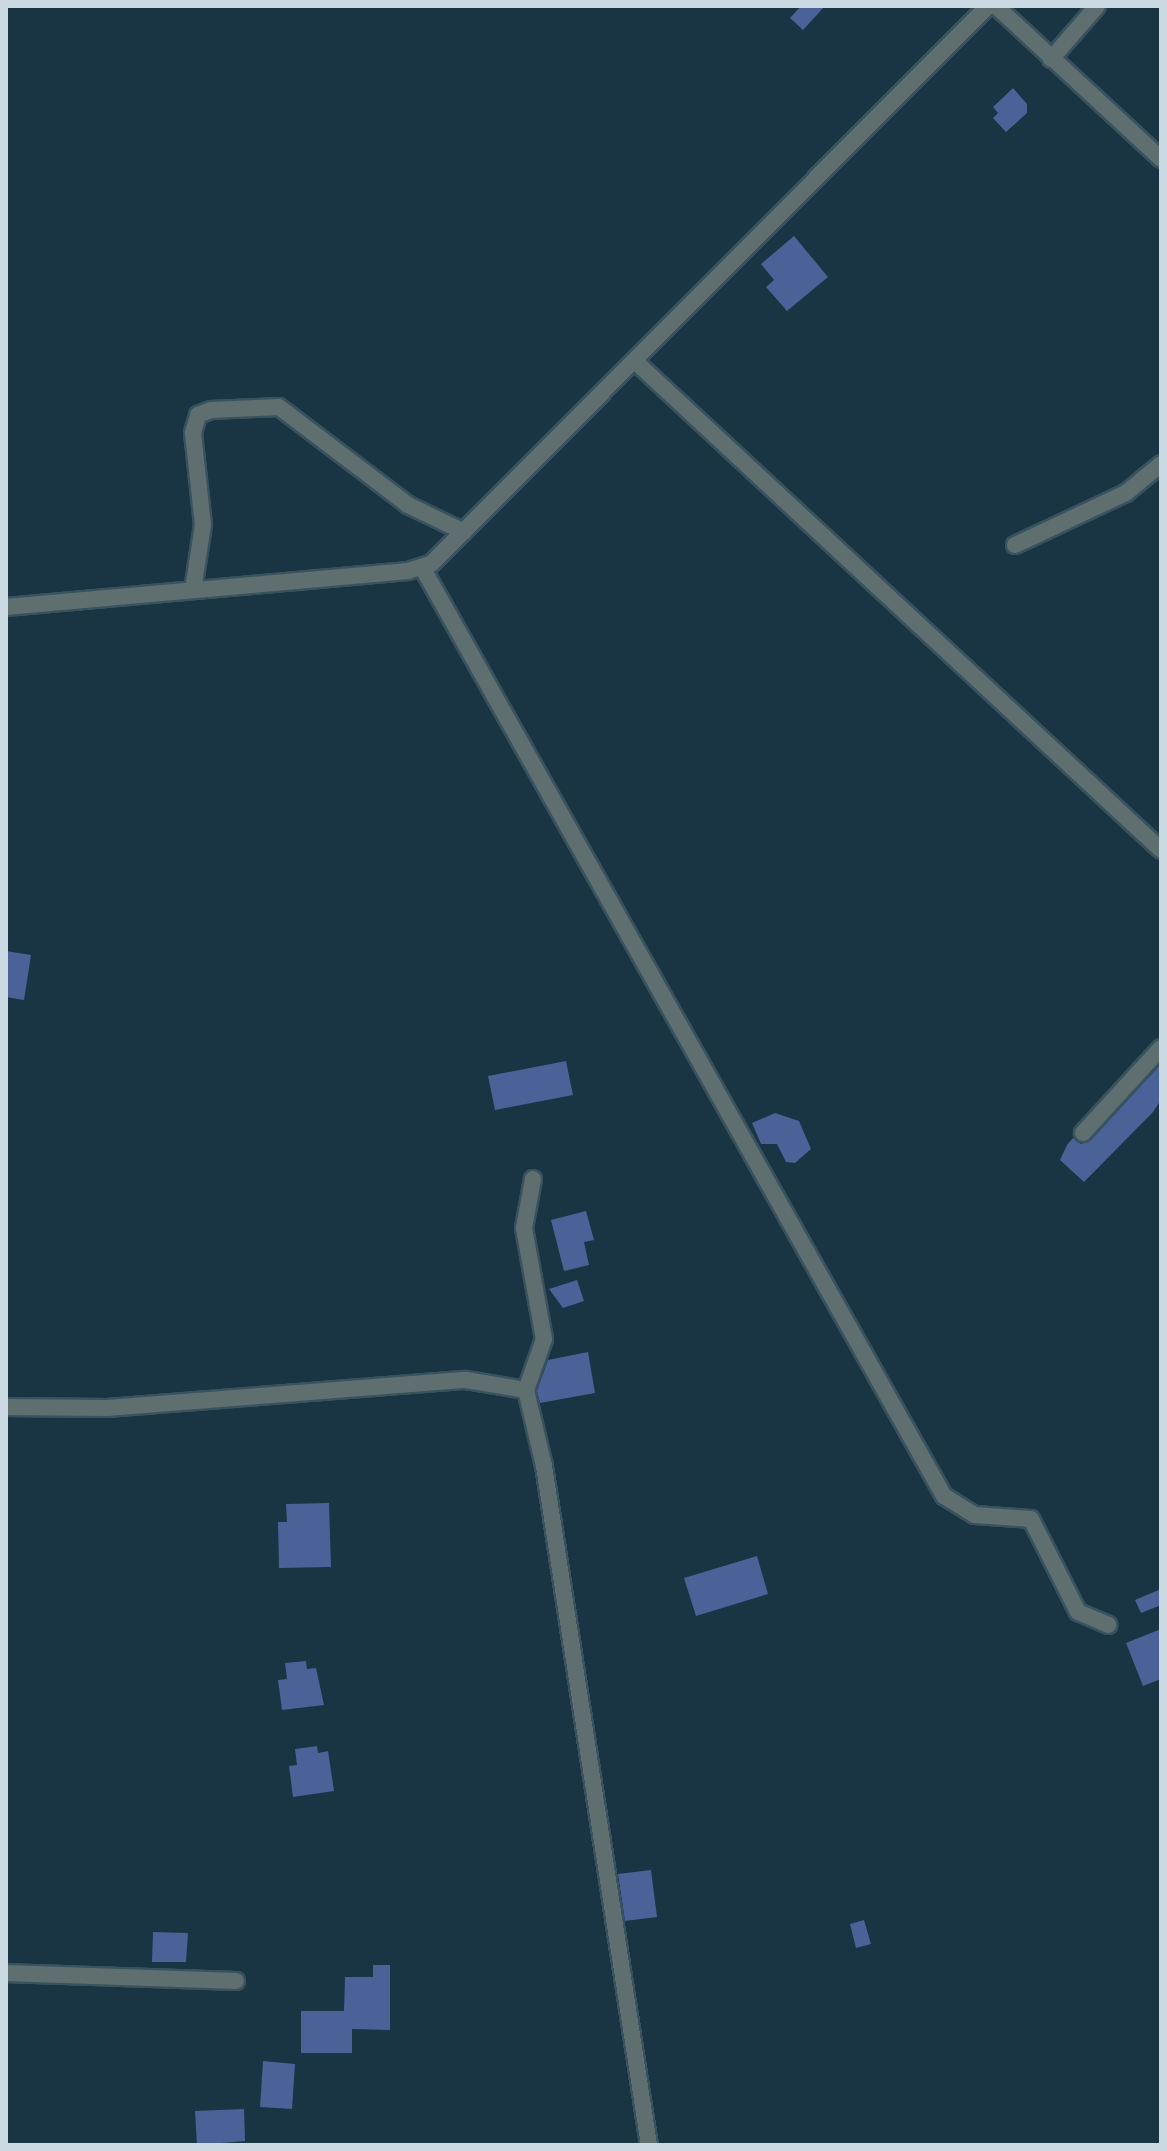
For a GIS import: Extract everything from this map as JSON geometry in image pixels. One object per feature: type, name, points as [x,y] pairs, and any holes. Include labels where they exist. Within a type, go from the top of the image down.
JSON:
[{"type":"street","points":[[6,607],[422,567],[464,532],[637,363],[988,6]]},
{"type":"street","points":[[996,6],[1161,159]]},
{"type":"street","points":[[1051,59],[1097,6]]},
{"type":"street","points":[[637,363],[1161,850]]},
{"type":"street","points":[[193,590],[203,525],[193,433],[198,415],[211,410],[256,403],[279,407],[408,505],[464,532]]},
{"type":"street","points":[[1015,545],[1126,493],[1161,464]]},
{"type":"street","points":[[422,567],[944,1496],[975,1515],[1031,1519],[1078,1612],[1108,1625]]},
{"type":"street","points":[[1083,1133],[1161,1048]]},
{"type":"street","points":[[533,1179],[524,1228],[544,1339],[526,1390],[544,1466],[649,2145]]},
{"type":"street","points":[[6,1407],[107,1408],[466,1380],[526,1390]]},
{"type":"street","points":[[6,1973],[236,1981]]},
{"type":"building","points":[[801,6],[825,6],[803,30],[790,18]]},
{"type":"building","points":[[1013,88],[1027,104],[1027,113],[1006,132],[993,118],[998,113],[993,107]]},
{"type":"building","points":[[794,236],[828,277],[787,311],[766,287],[774,280],[761,264]]},
{"type":"building","points":[[6,951],[31,955],[24,1000],[6,997]]},
{"type":"building","points":[[566,1061],[573,1095],[495,1110],[488,1076]]},
{"type":"building","points":[[1161,1064],[1161,1100],[1084,1182],[1060,1160],[1067,1145],[1073,1138],[1081,1144],[1091,1140]]},
{"type":"building","points":[[775,1113],[799,1121],[811,1149],[795,1163],[786,1162],[777,1144],[761,1144],[752,1123]]},
{"type":"building","points":[[586,1211],[594,1240],[584,1242],[589,1265],[564,1271],[551,1220]]},
{"type":"building","points":[[577,1280],[584,1301],[563,1308],[549,1289]]},
{"type":"building","points":[[588,1352],[595,1393],[540,1403],[537,1391],[548,1360]]},
{"type":"building","points":[[329,1503],[331,1567],[279,1568],[278,1522],[287,1522],[286,1504]]},
{"type":"building","points":[[757,1556],[768,1594],[696,1616],[684,1578]]},
{"type":"building","points":[[1161,1589],[1161,1605],[1141,1613],[1135,1600]]},
{"type":"building","points":[[1161,1629],[1161,1679],[1143,1686],[1126,1643]]},
{"type":"building","points":[[306,1661],[307,1669],[316,1668],[324,1705],[282,1710],[278,1680],[287,1679],[285,1663]]},
{"type":"building","points":[[317,1746],[318,1753],[328,1751],[334,1791],[293,1797],[289,1766],[297,1765],[295,1749]]},
{"type":"building","points":[[651,1870],[657,1917],[625,1921],[618,1874]]},
{"type":"building","points":[[864,1920],[871,1944],[856,1948],[850,1924]]},
{"type":"building","points":[[153,1932],[188,1933],[186,1962],[152,1962]]},
{"type":"building","points":[[373,1965],[390,1965],[390,2030],[352,2029],[352,2053],[301,2053],[301,2011],[344,2011],[345,1977],[373,1977]]},
{"type":"building","points":[[263,2061],[295,2064],[292,2109],[260,2107]]},
{"type":"building","points":[[244,2109],[245,2141],[197,2145],[195,2111]]}]
